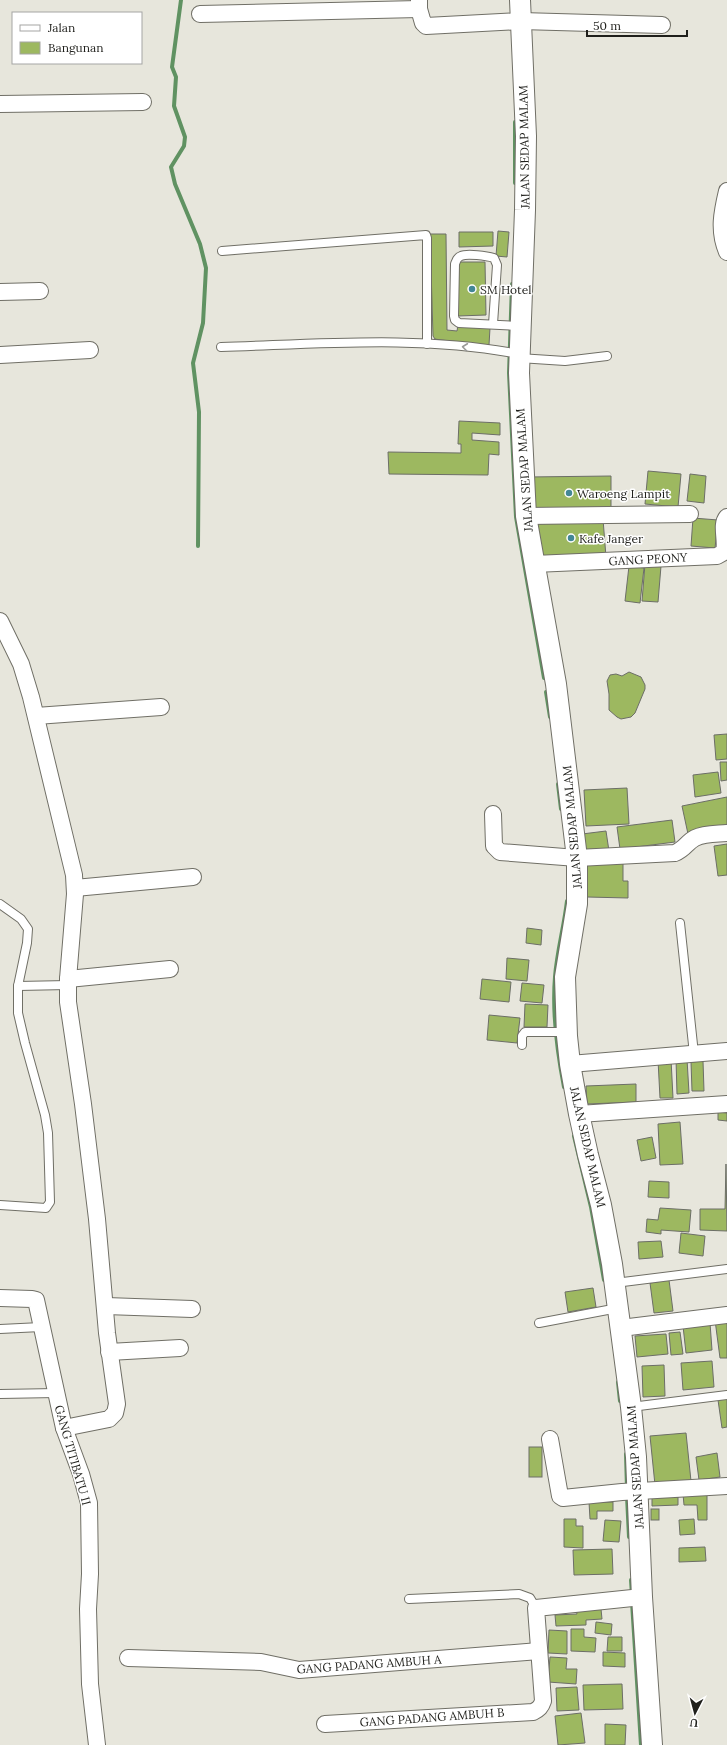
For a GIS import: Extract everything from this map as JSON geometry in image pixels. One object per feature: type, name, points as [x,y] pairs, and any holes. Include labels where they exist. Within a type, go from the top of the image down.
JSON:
[{"type":"street","name":"JALAN SEDAP MALAM","points":[[520,0],[513,22],[526,136],[525,210],[513,326],[513,354],[520,418],[526,516],[561,719],[568,857],[577,904],[558,1032],[570,1064],[588,1155],[601,1205],[614,1283],[614,1309],[621,1328],[636,1457],[630,1492],[634,1598],[652,1745]]},
{"type":"street","points":[[200,14],[419,4],[423,23],[426,26],[513,22],[662,24]]},
{"type":"street","points":[[0,104],[143,102]]},
{"type":"street","points":[[727,191],[722,214],[721,232],[727,252]]},
{"type":"street","points":[[0,292],[40,291]]},
{"type":"street","points":[[0,355],[90,350]]},
{"type":"street","points":[[526,516],[690,514]]},
{"type":"street","name":"GANG PEONY","points":[[534,564],[717,556],[724,552],[727,546],[724,524],[727,517]]},
{"type":"street","points":[[0,621],[21,664],[36,716],[52,788],[72,862],[75,888],[68,982],[70,1022],[76,1050],[84,1111],[106,1306],[109,1352],[117,1400],[115,1413],[109,1419],[64,1428]]},
{"type":"street","points":[[36,716],[161,707]]},
{"type":"street","points":[[494,814],[494,846],[496,850],[500,852],[568,857],[675,853],[683,850],[695,838],[704,835],[727,834]]},
{"type":"street","points":[[75,888],[193,877]]},
{"type":"street","points":[[68,982],[170,968]]},
{"type":"street","points":[[570,1064],[727,1052]]},
{"type":"street","points":[[579,1114],[727,1104]]},
{"type":"street","name":"GANG TITIBATU II","points":[[0,1298],[36,1300],[64,1428],[81,1474],[89,1503],[90,1574],[88,1609],[90,1684],[97,1745]]},
{"type":"street","points":[[106,1306],[192,1309]]},
{"type":"street","points":[[621,1328],[727,1315]]},
{"type":"street","points":[[109,1352],[180,1348]]},
{"type":"street","points":[[550,1439],[560,1496],[563,1498],[727,1486]]},
{"type":"street","points":[[539,1651],[536,1608],[634,1598]]},
{"type":"street","name":"GANG PADANG AMBUH A","points":[[128,1658],[261,1662],[299,1670],[539,1651]]},
{"type":"street","name":"GANG PADANG AMBUH B","points":[[325,1724],[533,1712],[542,1706],[543,1700],[539,1651]]},
{"type":"lane","points":[[222,251],[426,235],[427,344]]},
{"type":"lane","points":[[493,324],[497,264],[494,258],[487,256],[462,255],[457,258],[455,264],[455,320],[459,323],[513,326]]},
{"type":"lane","points":[[221,347],[387,343],[450,345],[565,361],[607,356]]},
{"type":"lane","points":[[0,904],[21,919],[28,929],[27,943],[18,986],[18,1013],[24,1043],[46,1115],[50,1202],[46,1208],[0,1205]]},
{"type":"lane","points":[[680,923],[694,1054]]},
{"type":"lane","points":[[18,986],[68,982]]},
{"type":"lane","points":[[522,1045],[522,1036],[525,1032],[558,1032]]},
{"type":"lane","points":[[614,1283],[727,1269]]},
{"type":"lane","points":[[539,1323],[614,1309]]},
{"type":"lane","points":[[0,1329],[41,1327]]},
{"type":"lane","points":[[0,1394],[56,1393]]},
{"type":"lane","points":[[631,1407],[727,1395]]},
{"type":"lane","points":[[408,1599],[519,1594],[530,1598],[536,1608]]},
{"type":"building","points":[[498,231],[509,232],[507,257],[496,256]]},
{"type":"building","points":[[459,232],[493,232],[493,246],[459,247]]},
{"type":"building","points":[[430,234],[446,234],[447,330],[457,331],[458,325],[490,328],[489,345],[441,340],[435,339],[433,336]]},
{"type":"building","name":"SM Hotel","points":[[458,262],[485,262],[486,315],[458,316]]},
{"type":"building","points":[[459,421],[500,423],[500,435],[472,433],[472,440],[499,442],[499,455],[489,454],[488,475],[389,474],[388,452],[461,453],[461,444],[458,444]]},
{"type":"building","points":[[648,471],[681,474],[678,507],[645,504]]},
{"type":"building","points":[[690,474],[706,476],[704,503],[687,501]]},
{"type":"building","name":"Waroeng Lampit","points":[[611,476],[611,509],[528,510],[527,477]]},
{"type":"building","points":[[693,518],[718,520],[715,548],[691,546]]},
{"type":"building","name":"Kafe Janger","points":[[603,519],[606,557],[542,559],[535,520]]},
{"type":"building","points":[[645,564],[661,566],[658,602],[642,601]]},
{"type":"building","points":[[629,566],[644,568],[640,603],[625,601]]},
{"type":"building","points":[[629,672],[641,677],[645,685],[645,689],[635,713],[631,717],[621,719],[609,710],[607,681],[610,675],[616,674],[622,676]]},
{"type":"building","points":[[727,734],[727,759],[716,760],[714,735]]},
{"type":"building","points":[[720,762],[727,762],[727,780],[721,781]]},
{"type":"building","points":[[718,772],[721,793],[695,797],[693,775]]},
{"type":"building","points":[[627,788],[629,824],[586,826],[584,790]]},
{"type":"building","points":[[727,797],[727,826],[688,834],[682,806]]},
{"type":"building","points":[[672,820],[675,842],[620,849],[617,827]]},
{"type":"building","points":[[606,831],[609,851],[585,855],[582,834]]},
{"type":"building","points":[[727,844],[727,875],[718,876],[714,846]]},
{"type":"building","points":[[587,862],[623,863],[623,881],[628,881],[628,898],[587,897]]},
{"type":"building","points":[[527,928],[542,930],[541,945],[526,943]]},
{"type":"building","points":[[507,958],[529,960],[527,981],[506,979]]},
{"type":"building","points":[[482,979],[511,982],[509,1002],[480,999]]},
{"type":"building","points":[[522,983],[544,985],[542,1003],[520,1001]]},
{"type":"building","points":[[525,1004],[548,1005],[547,1027],[524,1027]]},
{"type":"building","points":[[489,1015],[520,1018],[517,1043],[487,1040]]},
{"type":"building","points":[[671,1059],[673,1098],[660,1098],[658,1060]]},
{"type":"building","points":[[676,1059],[687,1059],[689,1093],[677,1094]]},
{"type":"building","points":[[703,1061],[704,1091],[692,1091],[691,1062]]},
{"type":"building","points":[[636,1084],[636,1102],[587,1104],[586,1086]]},
{"type":"building","points":[[718,1112],[727,1113],[727,1121],[718,1120]]},
{"type":"building","points":[[680,1122],[683,1164],[660,1165],[658,1124]]},
{"type":"building","points":[[652,1137],[656,1158],[641,1161],[637,1140]]},
{"type":"building","points":[[726,1164],[727,1231],[700,1230],[700,1209],[725,1209]]},
{"type":"building","points":[[649,1181],[669,1182],[669,1198],[648,1197]]},
{"type":"building","points":[[660,1208],[691,1210],[689,1232],[661,1230],[661,1234],[646,1232],[647,1219],[658,1220]]},
{"type":"building","points":[[681,1233],[705,1236],[703,1256],[679,1253]]},
{"type":"building","points":[[661,1241],[663,1257],[639,1259],[638,1242]]},
{"type":"building","points":[[669,1280],[673,1311],[654,1313],[650,1283]]},
{"type":"building","points":[[593,1288],[596,1307],[568,1312],[565,1292]]},
{"type":"building","points":[[727,1319],[727,1358],[720,1358],[715,1320]]},
{"type":"building","points":[[710,1323],[712,1350],[686,1353],[683,1326]]},
{"type":"building","points":[[680,1332],[683,1354],[671,1355],[669,1333]]},
{"type":"building","points":[[666,1334],[668,1354],[637,1357],[635,1336]]},
{"type":"building","points":[[712,1361],[714,1387],[683,1390],[681,1363]]},
{"type":"building","points":[[664,1365],[665,1396],[643,1397],[642,1366]]},
{"type":"building","points":[[727,1399],[727,1427],[722,1428],[718,1400]]},
{"type":"building","points":[[686,1433],[691,1481],[655,1485],[650,1436]]},
{"type":"building","points":[[529,1447],[542,1447],[542,1477],[529,1477]]},
{"type":"building","points":[[717,1453],[720,1477],[699,1480],[696,1457]]},
{"type":"building","points":[[707,1493],[707,1520],[698,1520],[697,1505],[684,1505],[683,1494]]},
{"type":"building","points":[[678,1497],[678,1505],[652,1506],[652,1498]]},
{"type":"building","points":[[589,1502],[613,1502],[613,1511],[597,1511],[597,1519],[590,1519]]},
{"type":"building","points":[[651,1509],[659,1509],[659,1520],[651,1520]]},
{"type":"building","points":[[564,1519],[576,1519],[576,1526],[583,1526],[583,1548],[564,1547]]},
{"type":"building","points":[[694,1519],[695,1534],[680,1535],[679,1520]]},
{"type":"building","points":[[605,1520],[621,1521],[619,1542],[603,1541]]},
{"type":"building","points":[[705,1547],[706,1561],[679,1562],[679,1548]]},
{"type":"building","points":[[612,1549],[613,1574],[574,1575],[573,1550]]},
{"type":"building","points":[[601,1609],[602,1619],[586,1620],[586,1625],[556,1626],[555,1615],[577,1614],[576,1610]]},
{"type":"building","points":[[596,1622],[612,1624],[611,1635],[595,1633]]},
{"type":"building","points":[[571,1629],[584,1629],[584,1637],[596,1638],[595,1652],[571,1651]]},
{"type":"building","points":[[549,1630],[567,1631],[567,1654],[548,1653]]},
{"type":"building","points":[[608,1637],[622,1637],[622,1651],[607,1651]]},
{"type":"building","points":[[603,1652],[625,1653],[625,1667],[603,1666]]},
{"type":"building","points":[[550,1657],[567,1658],[566,1669],[577,1669],[576,1684],[548,1682]]},
{"type":"building","points":[[622,1684],[623,1709],[584,1710],[583,1685]]},
{"type":"building","points":[[577,1687],[579,1710],[557,1711],[556,1688]]},
{"type":"building","points":[[581,1713],[585,1743],[558,1745],[555,1716]]},
{"type":"building","points":[[605,1724],[626,1725],[625,1745],[605,1745]]},
{"type":"waterway","points":[[181,0],[172,67],[176,77],[174,106],[185,137],[184,146],[171,167],[175,184],[200,244],[206,268],[203,323],[193,363],[199,412],[198,546]]},
{"type":"waterway","points":[[515,122],[515,183]]},
{"type":"waterway","points":[[512,284],[509,373],[516,517],[544,678]]},
{"type":"waterway","points":[[546,692],[550,717]]},
{"type":"waterway","points":[[558,784],[561,809]]},
{"type":"waterway","points":[[564,1087],[556,1032],[554,991],[557,958],[567,901]]},
{"type":"waterway","points":[[574,1136],[591,1207],[604,1280]]},
{"type":"waterway","points":[[618,1382],[620,1401]]},
{"type":"waterway","points":[[626,1454],[627,1489]]},
{"type":"waterway","points":[[627,1496],[629,1537]]},
{"type":"waterway","points":[[631,1580],[632,1595]]},
{"type":"waterway","points":[[632,1602],[641,1745]]},
{"type":"place","name":"SM Hotel","points":[[472,289]]},
{"type":"place","name":"Waroeng Lampit","points":[[569,493]]},
{"type":"place","name":"Kafe Janger","points":[[571,538]]}]
